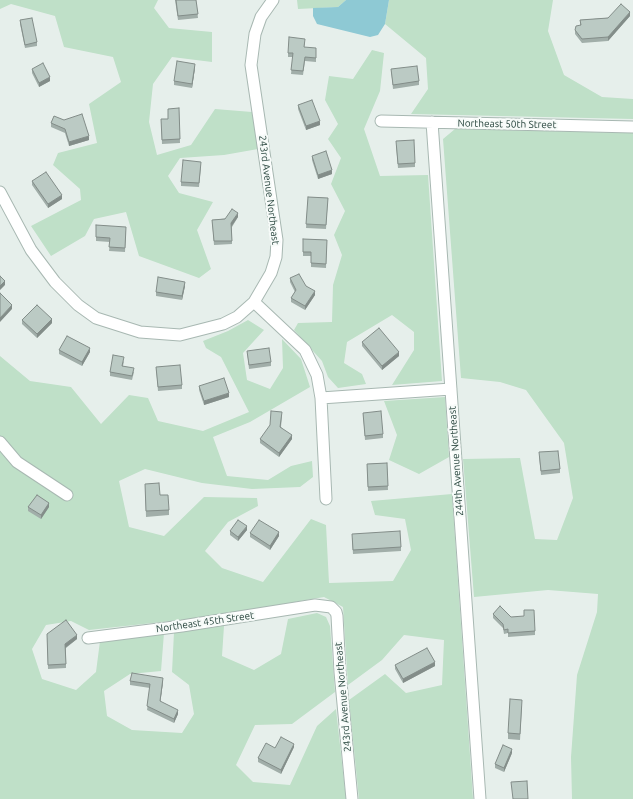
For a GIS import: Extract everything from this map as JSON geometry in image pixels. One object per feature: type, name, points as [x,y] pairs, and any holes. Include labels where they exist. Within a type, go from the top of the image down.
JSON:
[{"type":"street","name":"243rd Avenue Northeast","points":[[0,192],[31,250],[50,276],[78,305],[96,318],[140,332],[180,335],[224,324],[237,317],[254,302],[271,273],[276,257],[277,240],[251,65],[255,34],[261,16],[273,0]]},
{"type":"street","name":"Northeast 50th Street","points":[[381,121],[633,127]]},
{"type":"street","name":"244th Avenue Northeast","points":[[432,122],[480,799]]},
{"type":"street","points":[[254,302],[305,350],[317,375],[320,398],[326,500]]},
{"type":"street","points":[[320,398],[451,389]]},
{"type":"street","points":[[0,442],[17,462],[66,495]]},
{"type":"street","name":"243rd Avenue Northeast","points":[[322,605],[331,607],[336,612],[352,799]]},
{"type":"street","name":"Northeast 45th Street","points":[[88,638],[182,626],[322,605]]},
{"type":"green space","points":[[0,0],[158,0],[154,8],[169,28],[212,32],[212,62],[172,57],[153,84],[149,122],[157,155],[191,145],[215,109],[252,112],[258,149],[224,155],[180,158],[168,176],[179,193],[213,202],[197,230],[211,269],[199,278],[139,256],[126,212],[94,219],[85,236],[51,256],[31,226],[81,200],[80,189],[53,165],[58,153],[97,143],[89,104],[121,82],[113,57],[64,47],[55,16],[11,4],[0,9]]},
{"type":"green space","points":[[297,0],[346,0],[338,7],[298,9]]},
{"type":"green space","points":[[389,0],[553,0],[548,31],[564,75],[602,97],[633,99],[633,119],[411,114],[428,89],[426,58],[385,24]]},
{"type":"green space","points":[[372,50],[384,53],[380,91],[364,129],[380,176],[428,175],[442,381],[392,385],[414,350],[414,332],[392,315],[347,342],[344,363],[362,374],[366,384],[338,388],[328,377],[322,361],[294,330],[298,323],[332,322],[333,285],[342,255],[334,235],[345,211],[331,184],[341,158],[328,139],[338,124],[325,100],[329,76],[353,79]]},
{"type":"green space","points":[[455,129],[633,133],[633,799],[572,799],[571,757],[577,675],[597,612],[598,594],[548,590],[474,597],[463,459],[520,458],[535,539],[557,540],[573,498],[564,443],[526,390],[500,382],[461,378],[443,139]]},
{"type":"green space","points":[[248,320],[264,330],[243,353],[247,380],[270,389],[283,368],[282,339],[301,359],[310,387],[250,422],[213,437],[227,476],[268,480],[291,466],[312,461],[313,477],[300,487],[252,489],[202,483],[145,469],[119,481],[129,527],[164,536],[204,497],[257,498],[258,506],[228,522],[205,551],[222,568],[263,582],[311,519],[326,525],[329,583],[393,581],[411,550],[405,519],[375,515],[371,501],[452,494],[473,799],[359,799],[349,700],[385,674],[406,693],[442,685],[444,640],[404,635],[382,660],[348,685],[343,607],[324,597],[207,617],[89,630],[71,621],[46,625],[32,649],[42,679],[76,690],[96,672],[100,641],[164,633],[161,671],[130,674],[104,691],[107,716],[132,730],[182,733],[194,714],[189,685],[172,672],[174,632],[224,626],[222,656],[254,670],[281,654],[288,619],[317,613],[326,617],[330,626],[335,692],[292,724],[255,725],[236,765],[253,782],[290,785],[317,726],[336,709],[346,799],[0,799],[0,356],[30,381],[71,387],[101,424],[129,395],[148,398],[158,421],[203,431],[249,412],[221,357],[206,348],[203,341],[228,331]]},
{"type":"green space","points":[[445,397],[449,457],[419,474],[389,460],[397,435],[384,401]]},
{"type":"water","points":[[346,0],[389,0],[385,24],[378,35],[370,37],[317,24],[313,16],[313,8],[338,7]]},
{"type":"building","points":[[176,0],[196,0],[198,14],[178,16]]},
{"type":"building","points":[[621,4],[630,12],[608,37],[582,39],[575,30],[576,26],[581,25],[580,20],[608,18]]},
{"type":"building","points":[[32,18],[37,42],[25,45],[20,20]]},
{"type":"building","points":[[289,37],[305,39],[304,47],[316,48],[316,58],[305,57],[303,71],[291,70],[293,53],[288,53]]},
{"type":"building","points":[[177,61],[195,64],[192,84],[174,81]]},
{"type":"building","points":[[43,63],[50,77],[39,83],[32,69]]},
{"type":"building","points":[[417,66],[419,81],[393,85],[391,69]]},
{"type":"building","points":[[312,100],[320,121],[306,126],[298,105]]},
{"type":"building","points":[[179,108],[180,139],[162,140],[161,119],[168,119],[168,109]]},
{"type":"building","points":[[82,114],[89,136],[69,142],[65,129],[51,123],[54,116],[64,120]]},
{"type":"building","points":[[414,140],[415,163],[398,164],[396,141]]},
{"type":"building","points":[[326,151],[332,170],[318,175],[312,156]]},
{"type":"building","points":[[183,160],[201,162],[199,183],[181,182]]},
{"type":"building","points":[[46,172],[62,195],[48,204],[32,181]]},
{"type":"building","points":[[308,197],[328,198],[326,225],[306,224]]},
{"type":"building","points":[[232,209],[238,213],[231,223],[232,241],[214,241],[212,220],[225,219]]},
{"type":"building","points":[[96,225],[126,227],[125,248],[109,247],[110,238],[96,237]]},
{"type":"building","points":[[303,239],[327,240],[326,264],[311,263],[311,252],[303,252]]},
{"type":"building","points":[[299,274],[306,286],[315,291],[305,306],[291,298],[296,290],[290,278]]},
{"type":"building","points":[[0,276],[5,281],[0,286]]},
{"type":"building","points":[[158,277],[185,282],[182,296],[156,292]]},
{"type":"building","points":[[0,293],[12,305],[0,318]]},
{"type":"building","points":[[37,305],[52,319],[37,334],[22,320]]},
{"type":"building","points":[[379,328],[399,352],[382,366],[362,342]]},
{"type":"building","points":[[67,336],[90,348],[82,362],[59,350]]},
{"type":"building","points":[[269,348],[271,362],[249,365],[247,351]]},
{"type":"building","points":[[113,355],[124,357],[122,366],[134,368],[132,376],[110,372]]},
{"type":"building","points":[[180,365],[182,385],[158,387],[156,367]]},
{"type":"building","points":[[224,378],[229,393],[204,401],[199,386]]},
{"type":"building","points":[[271,411],[282,412],[280,427],[292,435],[279,453],[260,439],[270,425]]},
{"type":"building","points":[[381,411],[383,434],[365,436],[363,413]]},
{"type":"building","points":[[558,451],[560,469],[541,471],[539,452]]},
{"type":"building","points":[[387,463],[388,486],[368,487],[367,464]]},
{"type":"building","points":[[159,483],[160,495],[168,495],[169,510],[146,511],[145,484]]},
{"type":"building","points":[[37,495],[49,503],[41,515],[28,507]]},
{"type":"building","points":[[238,520],[247,526],[238,537],[230,531]]},
{"type":"building","points":[[259,520],[279,532],[270,546],[250,533]]},
{"type":"building","points":[[400,531],[401,547],[353,550],[352,534]]},
{"type":"building","points":[[500,606],[511,617],[524,616],[524,610],[534,610],[535,631],[508,633],[508,629],[504,630],[503,624],[493,614]]},
{"type":"building","points":[[66,620],[77,635],[65,644],[66,664],[48,665],[47,634]]},
{"type":"building","points":[[427,648],[435,662],[403,679],[395,665]]},
{"type":"building","points":[[132,673],[163,678],[160,701],[178,710],[174,719],[147,706],[150,684],[130,681]]},
{"type":"building","points":[[510,699],[522,700],[520,734],[508,733]]},
{"type":"building","points":[[281,737],[294,744],[281,770],[258,758],[266,743],[275,748]]},
{"type":"building","points":[[503,745],[512,749],[504,768],[495,764]]},
{"type":"building","points":[[527,781],[528,799],[513,799],[511,782]]}]
